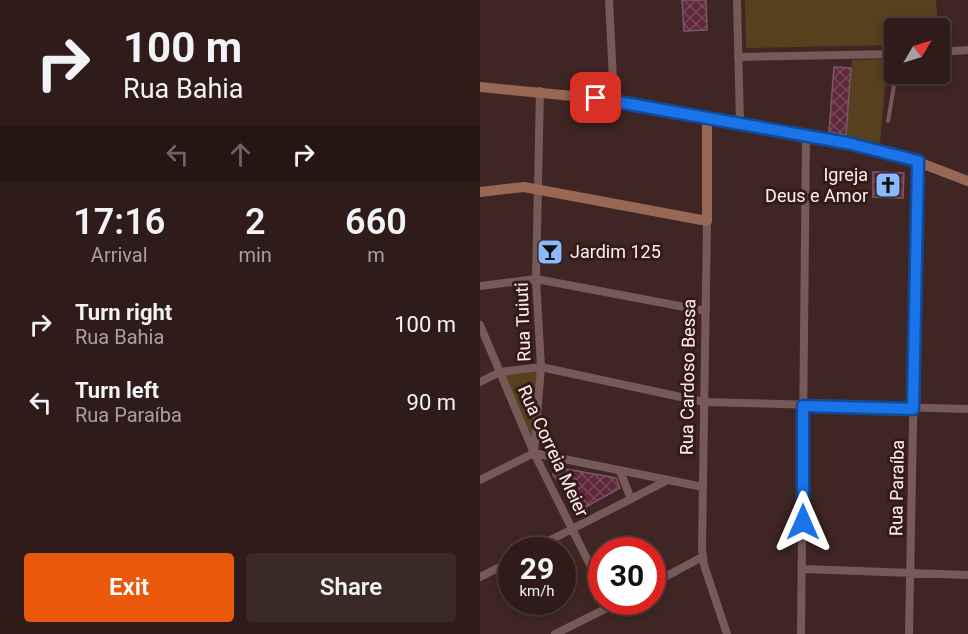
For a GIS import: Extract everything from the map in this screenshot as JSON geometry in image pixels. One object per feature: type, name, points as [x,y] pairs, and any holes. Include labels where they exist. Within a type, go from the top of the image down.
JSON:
[{"type":"main road","points":[[480,87],[540,91],[614,100],[740,123],[888,152],[968,181]]},
{"type":"main road","name":"Rua Cardoso Bessa","points":[[707,117],[707,221]]},
{"type":"main road","points":[[480,192],[524,187],[707,221]]},
{"type":"street","points":[[609,0],[614,100]]},
{"type":"street","points":[[738,0],[740,123]]},
{"type":"street","points":[[950,52],[968,51]]},
{"type":"street","points":[[738,57],[884,54]]},
{"type":"street","name":"Rua Tuiuti","points":[[534,453],[541,367],[536,279],[536,189],[540,91]]},
{"type":"street","points":[[801,634],[807,136]]},
{"type":"street","name":"Rua Paraíba","points":[[909,634],[918,161]]},
{"type":"street","name":"Rua Cardoso Bessa","points":[[707,221],[702,557],[727,634]]},
{"type":"street","points":[[480,286],[536,279],[706,311]]},
{"type":"street","name":"Rua Correia Meier","points":[[480,325],[534,453],[588,560]]},
{"type":"street","points":[[480,382],[500,372],[541,367],[704,402],[968,409]]},
{"type":"street","points":[[480,480],[534,453],[703,487]]},
{"type":"street","points":[[621,471],[631,499]]},
{"type":"street","points":[[557,537],[668,480]]},
{"type":"street","points":[[666,576],[702,557]]},
{"type":"street","points":[[480,578],[498,568]]},
{"type":"street","points":[[803,569],[968,575]]},
{"type":"street","points":[[555,634],[589,615]]},
{"type":"lane","points":[[888,120],[894,84]]},
{"type":"shaded area","points":[[745,0],[936,0],[937,18],[884,18],[884,45],[746,48]]},
{"type":"shaded area","points":[[852,60],[884,60],[885,84],[880,143],[846,139]]},
{"type":"shaded area","points":[[539,369],[537,451],[503,373]]},
{"type":"building","points":[[682,0],[706,0],[707,30],[684,31]]},
{"type":"building","points":[[834,67],[851,68],[846,135],[829,132]]},
{"type":"building","name":"Igreja Deus e Amor","points":[[873,172],[904,173],[903,198],[873,197]]},
{"type":"building","points":[[555,467],[616,478],[620,488],[575,513],[566,491],[553,475]]},
{"type":"place","name":"Igreja Deus e Amor","points":[[888,185]]},
{"type":"place","name":"Jardim 125","points":[[550,252]]},
{"type":"route","points":[[596,98],[847,143],[918,161],[913,409],[803,406],[803,522]]}]
